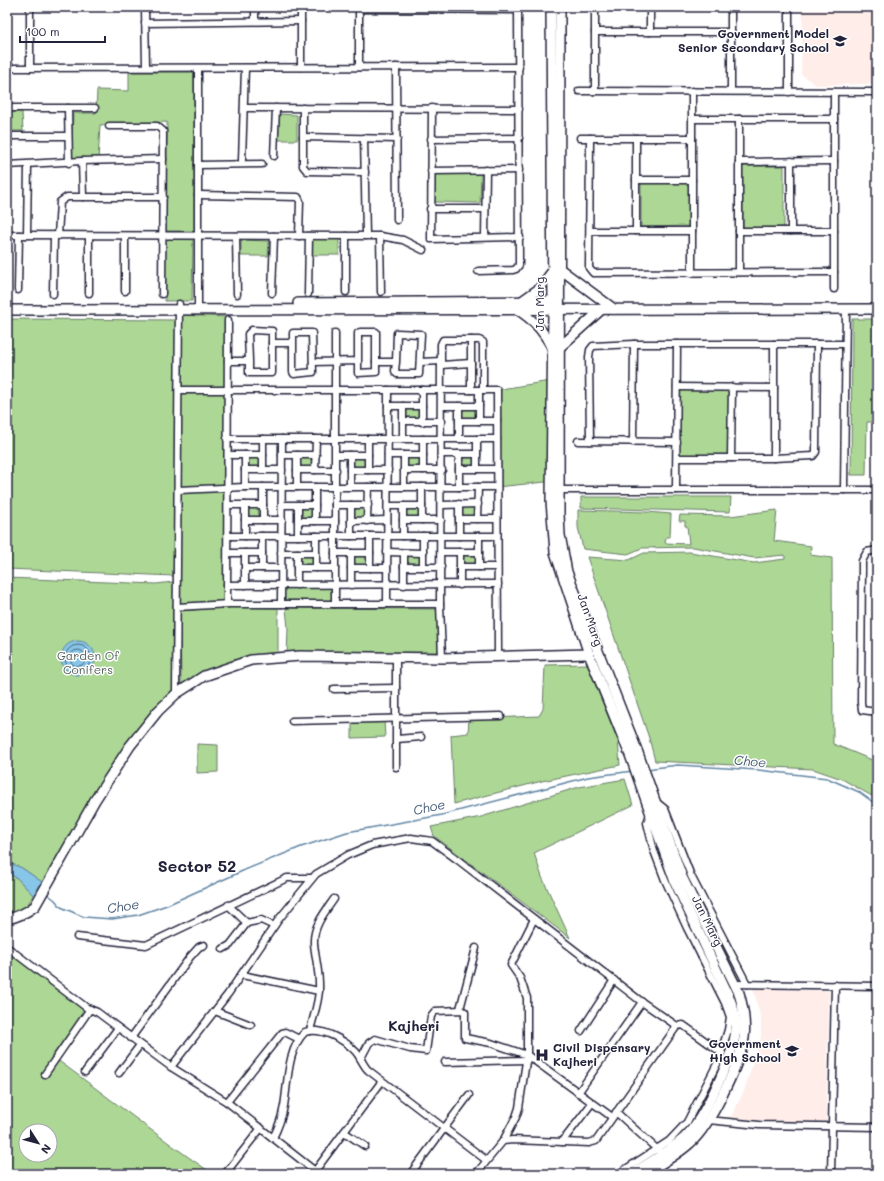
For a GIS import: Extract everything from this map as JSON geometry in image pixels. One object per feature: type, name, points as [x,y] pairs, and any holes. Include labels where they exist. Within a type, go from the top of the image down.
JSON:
[{"type":"main road","name":"Jan Marg","points":[[551,7],[556,270],[554,540],[560,570],[589,654],[634,754]]},
{"type":"main road","points":[[519,305],[539,289],[556,270],[560,7]]},
{"type":"main road","points":[[556,270],[614,309]]},
{"type":"main road","points":[[7,304],[179,307],[556,305],[575,308],[602,309],[877,309]]},
{"type":"main road","points":[[519,305],[542,329],[556,347],[602,309]]},
{"type":"main road","points":[[7,310],[179,307]]},
{"type":"main road","name":"Jan Marg","points":[[555,490],[559,501],[555,518],[567,572],[646,788],[651,811],[675,882],[728,994],[734,1010],[736,1029],[725,1068],[698,1120],[685,1137],[660,1151],[631,1174]]},
{"type":"main road","points":[[7,919],[25,913],[35,906],[95,800],[126,751],[158,711],[176,694],[204,676],[251,660],[300,656],[442,658],[589,654]]},
{"type":"main road","name":"Jan Marg","points":[[645,1174],[690,1143],[708,1120],[723,1093],[744,1038],[744,1010],[734,984],[682,877],[655,800],[646,788]]},
{"type":"street","points":[[30,7],[30,68]]},
{"type":"street","points":[[145,7],[146,67]]},
{"type":"street","points":[[255,7],[255,21]]},
{"type":"street","points":[[300,67],[301,7]]},
{"type":"street","points":[[595,7],[595,91]]},
{"type":"street","points":[[650,7],[650,32]]},
{"type":"street","points":[[731,7],[731,91]]},
{"type":"street","points":[[789,7],[789,92]]},
{"type":"street","points":[[359,67],[359,8],[518,9],[519,265],[516,269],[478,271]]},
{"type":"street","points":[[145,23],[301,21]]},
{"type":"street","points":[[595,32],[731,32]]},
{"type":"street","points":[[396,67],[397,220]]},
{"type":"street","points":[[7,68],[519,67]]},
{"type":"street","points":[[198,68],[198,307]]},
{"type":"street","points":[[242,160],[245,68]]},
{"type":"street","points":[[579,91],[877,92]]},
{"type":"street","points":[[692,91],[692,272]]},
{"type":"street","points":[[834,92],[834,289]]},
{"type":"street","points":[[7,108],[95,108]]},
{"type":"street","points":[[68,108],[69,163]]},
{"type":"street","points":[[244,108],[519,109]]},
{"type":"street","points":[[274,156],[276,108]]},
{"type":"street","points":[[303,108],[304,166],[307,171],[365,172]]},
{"type":"street","points":[[432,108],[430,209],[431,239],[520,237]]},
{"type":"street","points":[[692,119],[834,118]]},
{"type":"street","points":[[739,119],[739,272]]},
{"type":"street","points":[[109,126],[160,127],[163,131],[162,294]]},
{"type":"street","points":[[7,136],[68,136]]},
{"type":"street","points":[[303,137],[397,138]]},
{"type":"street","points":[[364,138],[366,236]]},
{"type":"street","points":[[431,139],[519,138]]},
{"type":"street","points":[[580,138],[692,138]]},
{"type":"street","points":[[590,138],[589,268],[593,273],[834,272]]},
{"type":"street","points":[[636,138],[636,231]]},
{"type":"street","points":[[7,165],[163,159]]},
{"type":"street","points":[[739,162],[834,161]]},
{"type":"street","points":[[82,162],[83,197]]},
{"type":"street","points":[[791,162],[791,231]]},
{"type":"street","points":[[198,166],[262,164]]},
{"type":"street","points":[[27,235],[28,165]]},
{"type":"street","points":[[431,170],[519,170]]},
{"type":"street","points":[[485,237],[486,170]]},
{"type":"street","points":[[636,180],[692,180]]},
{"type":"street","points":[[198,195],[298,197],[300,201],[299,236]]},
{"type":"street","points":[[54,294],[56,236],[60,202],[67,197],[163,197]]},
{"type":"street","points":[[430,209],[485,209]]},
{"type":"street","points":[[590,231],[692,231]]},
{"type":"street","points":[[739,231],[834,231]]},
{"type":"street","points":[[7,235],[380,236],[403,240],[423,250]]},
{"type":"street","points":[[18,290],[19,235]]},
{"type":"street","points":[[89,236],[89,293]]},
{"type":"street","points":[[125,236],[125,291]]},
{"type":"street","points":[[236,236],[237,294]]},
{"type":"street","points":[[272,293],[274,236]]},
{"type":"street","points":[[308,294],[309,236]]},
{"type":"street","points":[[346,236],[346,292]]},
{"type":"street","points":[[380,236],[381,292]]},
{"type":"street","points":[[176,694],[179,307]]},
{"type":"street","points":[[844,490],[846,309]]},
{"type":"street","points":[[227,604],[228,320]]},
{"type":"street","points":[[252,330],[272,332],[272,373],[249,373],[249,361],[249,332],[252,330]]},
{"type":"street","points":[[374,331],[377,334],[375,373],[358,372],[358,361],[358,334],[360,332],[374,331]]},
{"type":"street","points":[[293,332],[312,333],[313,372],[293,373],[292,343],[293,332]]},
{"type":"street","points":[[399,332],[421,334],[419,374],[397,374],[396,362],[396,335],[399,332]]},
{"type":"street","points":[[335,333],[335,604]]},
{"type":"street","points":[[442,658],[440,585],[442,504],[441,344],[443,340],[479,340],[484,343],[478,421]]},
{"type":"street","points":[[471,340],[471,390]]},
{"type":"street","points":[[272,343],[292,343]]},
{"type":"street","points":[[590,442],[590,350],[593,346],[598,344],[845,344]]},
{"type":"street","points":[[633,442],[634,344]]},
{"type":"street","points":[[676,490],[678,344]]},
{"type":"street","points":[[774,344],[774,458]]},
{"type":"street","points":[[677,458],[774,458],[813,456],[816,452],[817,344]]},
{"type":"street","points":[[228,362],[249,361]]},
{"type":"street","points":[[313,362],[358,361]]},
{"type":"street","points":[[376,362],[396,362]]},
{"type":"street","points":[[420,362],[471,363]]},
{"type":"street","points":[[677,387],[774,388]]},
{"type":"street","points":[[731,458],[732,388]]},
{"type":"street","points":[[179,390],[497,391],[496,567],[498,584],[498,656]]},
{"type":"street","points":[[387,604],[388,390]]},
{"type":"street","points":[[422,390],[422,422]]},
{"type":"street","points":[[388,406],[422,406]]},
{"type":"street","points":[[403,406],[403,439]]},
{"type":"street","points":[[442,406],[479,406]]},
{"type":"street","points":[[459,406],[459,439]]},
{"type":"street","points":[[459,421],[497,421]]},
{"type":"street","points":[[403,422],[442,422]]},
{"type":"street","points":[[227,439],[497,439]]},
{"type":"street","points":[[263,439],[263,470]]},
{"type":"street","points":[[281,604],[282,439]]},
{"type":"street","points":[[315,470],[316,439]]},
{"type":"street","points":[[368,439],[368,470]]},
{"type":"street","points":[[423,439],[423,470]]},
{"type":"street","points":[[477,439],[477,469]]},
{"type":"street","points":[[578,442],[677,442]]},
{"type":"street","points":[[442,454],[477,454]]},
{"type":"street","points":[[459,454],[459,487]]},
{"type":"street","points":[[228,455],[263,455]]},
{"type":"street","points":[[245,455],[245,487]]},
{"type":"street","points":[[282,455],[316,455]]},
{"type":"street","points":[[296,487],[297,455]]},
{"type":"street","points":[[336,455],[368,455]]},
{"type":"street","points":[[350,455],[350,487]]},
{"type":"street","points":[[388,455],[423,455]]},
{"type":"street","points":[[404,455],[404,487]]},
{"type":"street","points":[[459,469],[497,469]]},
{"type":"street","points":[[245,470],[282,470]]},
{"type":"street","points":[[297,470],[336,470]]},
{"type":"street","points":[[350,470],[388,470]]},
{"type":"street","points":[[404,470],[442,470]]},
{"type":"street","points":[[178,490],[228,487],[497,487]]},
{"type":"street","points":[[263,487],[263,520]]},
{"type":"street","points":[[315,487],[315,521]]},
{"type":"street","points":[[367,520],[368,487]]},
{"type":"street","points":[[422,487],[422,520]]},
{"type":"street","points":[[478,487],[478,519]]},
{"type":"street","points":[[555,490],[877,490]]},
{"type":"street","points":[[442,504],[478,504]]},
{"type":"street","points":[[459,536],[460,504]]},
{"type":"street","points":[[228,505],[263,505]]},
{"type":"street","points":[[245,505],[245,536]]},
{"type":"street","points":[[282,505],[315,505]]},
{"type":"street","points":[[298,505],[298,536]]},
{"type":"street","points":[[335,505],[368,505]]},
{"type":"street","points":[[351,505],[351,536]]},
{"type":"street","points":[[388,506],[422,506]]},
{"type":"street","points":[[403,506],[403,536]]},
{"type":"street","points":[[459,519],[497,519]]},
{"type":"street","points":[[245,520],[282,520]]},
{"type":"street","points":[[351,520],[388,520]]},
{"type":"street","points":[[403,520],[441,520]]},
{"type":"street","points":[[298,521],[335,521]]},
{"type":"street","points":[[228,536],[497,536]]},
{"type":"street","points":[[262,536],[262,568]]},
{"type":"street","points":[[316,536],[316,568]]},
{"type":"street","points":[[370,536],[370,568]]},
{"type":"street","points":[[423,536],[423,567]]},
{"type":"street","points":[[479,536],[479,567]]},
{"type":"street","points":[[877,550],[867,552],[862,561],[861,694],[862,710],[877,712]]},
{"type":"street","points":[[387,552],[423,553]]},
{"type":"street","points":[[441,552],[479,552]]},
{"type":"street","points":[[460,552],[460,585]]},
{"type":"street","points":[[228,553],[262,553]]},
{"type":"street","points":[[245,553],[245,585]]},
{"type":"street","points":[[281,553],[316,553]]},
{"type":"street","points":[[297,553],[297,585]]},
{"type":"street","points":[[335,553],[370,553]]},
{"type":"street","points":[[351,553],[351,585]]},
{"type":"street","points":[[404,553],[404,585]]},
{"type":"street","points":[[404,567],[441,567]]},
{"type":"street","points":[[460,567],[496,567]]},
{"type":"street","points":[[245,568],[281,568]]},
{"type":"street","points":[[297,568],[335,568]]},
{"type":"street","points":[[351,568],[387,568]]},
{"type":"street","points":[[227,585],[498,584]]},
{"type":"street","points":[[177,607],[227,604],[440,604]]},
{"type":"street","points":[[396,657],[398,738],[396,767]]},
{"type":"street","points":[[334,689],[396,688]]},
{"type":"street","points":[[292,721],[501,716]]},
{"type":"street","points":[[398,738],[422,737]]},
{"type":"street","points":[[655,800],[665,809],[691,876],[747,984]]},
{"type":"street","points":[[618,1174],[660,1151],[687,1122],[722,1054],[730,1017],[709,969],[687,928],[665,880],[648,833],[647,823],[651,811]]},
{"type":"street","points":[[171,1067],[242,975],[274,926],[312,878],[337,860],[372,845],[411,838],[426,839],[466,866],[642,1002],[677,1026],[682,1025],[722,1054]]},
{"type":"street","points":[[77,937],[146,945],[287,878],[312,878]]},
{"type":"street","points":[[310,1031],[319,991],[314,941],[316,927],[322,915],[334,899]]},
{"type":"street","points":[[228,905],[247,922]]},
{"type":"street","points":[[476,1174],[503,1141],[516,1117],[519,1108],[527,1058],[527,998],[520,978],[511,965],[534,918]]},
{"type":"street","points":[[223,949],[230,945],[247,922],[261,920],[274,926]]},
{"type":"street","points":[[131,1038],[190,957],[199,947],[204,944]]},
{"type":"street","points":[[7,947],[171,1067],[227,1102],[317,1173],[344,1132],[382,1081]]},
{"type":"street","points":[[460,1009],[476,948]]},
{"type":"street","points":[[242,975],[319,991]]},
{"type":"street","points":[[582,1031],[614,980]]},
{"type":"street","points":[[734,984],[836,984],[877,986]]},
{"type":"street","points":[[831,1174],[836,984]]},
{"type":"street","points":[[578,1092],[642,1002]]},
{"type":"street","points":[[45,1074],[90,1009]]},
{"type":"street","points":[[361,1058],[369,1043],[375,1039],[410,1049],[426,1051],[433,1013],[442,1010],[460,1009],[465,1012],[464,1038],[492,1042],[527,1058],[578,1092],[612,1118]]},
{"type":"street","points":[[215,1011],[251,1025]]},
{"type":"street","points":[[503,1141],[593,1143],[677,1026]]},
{"type":"street","points":[[85,1072],[118,1028]]},
{"type":"street","points":[[273,1138],[279,1127],[284,1107],[292,1058],[298,1039],[305,1032],[310,1031],[333,1036],[350,1046],[361,1058],[368,1070],[486,1160]]},
{"type":"street","points":[[227,1102],[282,1033],[285,1032],[298,1039]]},
{"type":"street","points":[[119,1073],[140,1045]]},
{"type":"street","points":[[445,1062],[527,1058]]},
{"type":"street","points":[[411,1173],[469,1095]]},
{"type":"street","points":[[562,1142],[592,1103]]},
{"type":"street","points":[[616,1112],[660,1151]]},
{"type":"street","points":[[708,1120],[759,1125],[877,1127]]},
{"type":"street","points":[[225,1174],[261,1128]]},
{"type":"street","points":[[344,1132],[365,1146]]},
{"type":"shaded area","name":"Government Model Senior Secondary School","points":[[803,7],[877,7],[877,84],[816,85],[801,74]]},
{"type":"shaded area","name":"Government High School","points":[[753,988],[829,991],[826,1124],[730,1119],[744,1091],[761,1037],[761,1019]]},
{"type":"green space","points":[[129,72],[194,72],[194,231],[166,231],[167,122],[100,125],[98,162],[71,160],[73,113],[96,113],[97,90],[129,91]]},
{"type":"green space","points":[[7,112],[22,112],[23,131],[7,131]]},
{"type":"green space","points":[[277,114],[297,115],[297,140],[276,140]]},
{"type":"green space","points":[[742,166],[784,166],[784,227],[743,228]]},
{"type":"green space","points":[[435,174],[481,174],[480,203],[435,202]]},
{"type":"green space","points":[[641,183],[690,183],[690,226],[641,227]]},
{"type":"green space","points":[[165,239],[193,239],[192,301],[165,301]]},
{"type":"green space","points":[[312,239],[339,239],[339,255],[312,255]]},
{"type":"green space","points":[[241,240],[269,241],[268,256],[241,256]]},
{"type":"green space","name":"Garden Of Conifers","points":[[179,315],[227,317],[225,604],[173,605],[173,696],[149,718],[42,882],[22,868],[7,862],[7,578],[156,584],[173,582],[174,576],[7,569],[7,319],[179,320]]},
{"type":"green space","points":[[852,319],[877,319],[876,422],[867,422],[866,475],[851,475]]},
{"type":"green space","points":[[556,380],[555,481],[497,487],[495,390]]},
{"type":"green space","points":[[677,387],[732,387],[731,458],[677,458]]},
{"type":"green space","points":[[406,408],[421,408],[420,419],[405,419]]},
{"type":"green space","points":[[461,408],[477,408],[477,419],[461,420]]},
{"type":"green space","points":[[299,456],[314,457],[314,468],[299,468]]},
{"type":"green space","points":[[421,456],[421,468],[406,468],[406,457]]},
{"type":"green space","points":[[461,456],[476,456],[474,466],[461,468]]},
{"type":"green space","points":[[247,457],[261,457],[261,468],[247,468]]},
{"type":"green space","points":[[352,457],[366,457],[366,469],[352,468]]},
{"type":"green space","points":[[581,497],[731,497],[730,512],[581,508]]},
{"type":"green space","points":[[353,506],[366,507],[366,519],[352,519]]},
{"type":"green space","points":[[461,506],[476,506],[475,517],[461,517]]},
{"type":"green space","points":[[247,507],[261,507],[261,518],[247,518]]},
{"type":"green space","points":[[300,507],[314,507],[313,519],[300,519]]},
{"type":"green space","points":[[405,507],[420,507],[420,519],[405,518]]},
{"type":"green space","points":[[578,510],[671,514],[670,537],[666,537],[665,543],[689,544],[687,526],[685,526],[685,521],[679,521],[680,515],[730,516],[777,510],[774,541],[811,546],[810,555],[832,558],[833,744],[877,762],[877,799],[842,779],[813,769],[655,761],[649,738],[587,557],[629,560],[644,553],[690,552],[754,563],[785,559],[785,555],[754,558],[693,547],[642,548],[628,554],[583,549],[578,527]]},
{"type":"green space","points":[[406,554],[421,554],[421,565],[406,565]]},
{"type":"green space","points":[[463,554],[477,554],[477,565],[462,565]]},
{"type":"green space","points":[[299,555],[315,555],[314,566],[299,565]]},
{"type":"green space","points":[[353,555],[369,555],[368,566],[353,566]]},
{"type":"green space","points":[[281,585],[335,585],[335,604],[281,604]]},
{"type":"green space","points":[[224,607],[278,608],[278,653],[245,656],[181,684],[180,611]]},
{"type":"green space","points":[[286,608],[438,609],[439,652],[287,654],[288,629]]},
{"type":"green space","points":[[587,664],[618,741],[620,765],[542,781],[454,804],[451,735],[468,733],[469,719],[539,716],[543,709],[545,665]]},
{"type":"green space","points":[[352,720],[384,721],[385,737],[352,738]]},
{"type":"green space","points":[[197,744],[218,745],[218,772],[197,773]]},
{"type":"green space","points":[[625,779],[633,805],[534,853],[542,877],[570,938],[434,836],[431,827],[481,817],[579,787]]},
{"type":"green space","points":[[7,873],[17,878],[33,895],[23,909],[7,915]]},
{"type":"green space","points":[[7,947],[87,1008],[52,1056],[213,1174],[7,1174]]},
{"type":"water","points":[[75,641],[81,641],[90,646],[94,652],[94,664],[90,670],[81,675],[75,675],[66,670],[61,661],[61,655],[66,646]]},
{"type":"water","points":[[7,862],[22,868],[42,882],[33,895],[17,878],[7,873]]},
{"type":"waterway","name":"Choe","points":[[647,769],[678,765],[758,770],[827,778],[859,792],[877,805]]},
{"type":"waterway","name":"Choe","points":[[46,893],[61,907],[84,917],[112,919],[138,915],[167,905],[247,869],[301,847],[347,832],[442,815],[588,777],[633,771]]},
{"type":"place","name":"Government Model Senior Secondary School","points":[[840,41]]},
{"type":"place","name":"Government High School","points":[[792,1051]]},
{"type":"place","name":"Civil Dispensary Kajheri","points":[[542,1055]]},
{"type":"district","name":"Sector 52","points":[[197,866]]},
{"type":"district","name":"Kajheri","points":[[414,1026]]}]
